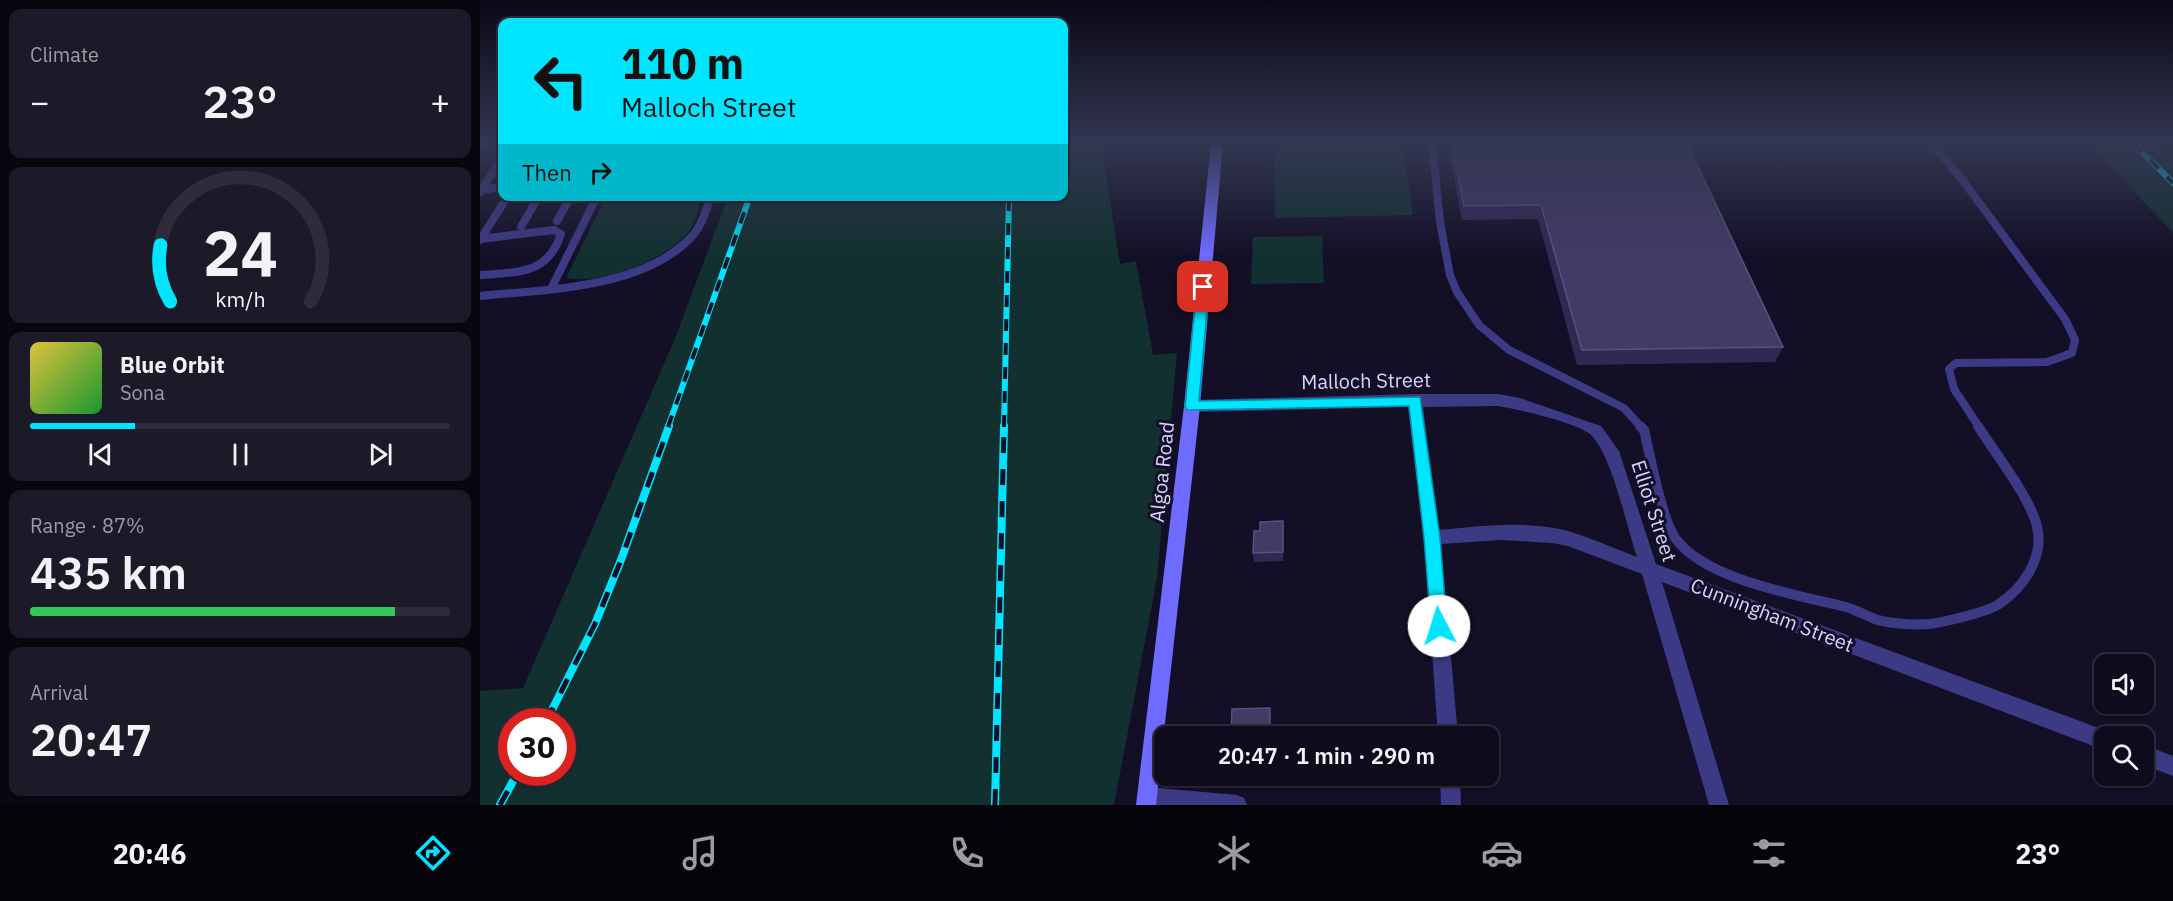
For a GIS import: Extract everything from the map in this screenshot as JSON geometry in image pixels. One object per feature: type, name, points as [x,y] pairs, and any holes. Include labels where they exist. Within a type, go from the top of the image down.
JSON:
[{"type":"street","name":"Algoa Road","points":[[1147,801],[1192,406],[1213,181]]},
{"type":"street","name":"Malloch Street","points":[[1192,406],[1415,400],[1509,401],[1540,409]]},
{"type":"street","points":[[1415,400],[1432,538],[1447,726]]},
{"type":"street","name":"Elliot Street","points":[[1540,409],[1596,430],[1611,451],[1649,568],[1719,805]]},
{"type":"street","name":"Cunningham Street","points":[[1432,538],[1490,533],[1548,534],[1569,538],[2094,736]]},
{"type":"street","points":[[2154,759],[2173,766]]},
{"type":"street","points":[[1450,786],[1451,805]]},
{"type":"street","points":[[1147,801],[1237,805]]},
{"type":"lane","points":[[1436,181],[1440,222],[1450,275],[1457,292],[1479,325],[1509,350],[1624,408],[1636,420],[1644,430],[1667,519],[1675,538],[1683,548],[1694,557],[1751,583],[1850,608],[1878,620],[1928,624],[1950,620],[1998,605],[2018,587],[2031,570],[2039,549],[2038,529],[2025,499],[1954,389],[1949,369],[1956,363],[2047,362],[2072,353],[2076,345],[2074,334],[2065,319],[1963,181]]},
{"type":"lane","points":[[480,191],[498,189]]},
{"type":"lane","points":[[480,240],[505,201]]},
{"type":"lane","points":[[520,226],[536,201]]},
{"type":"lane","points":[[557,221],[568,201]]},
{"type":"lane","points":[[552,287],[595,201]]},
{"type":"lane","points":[[480,296],[623,277],[668,257],[694,234],[709,201]]},
{"type":"lane","points":[[480,240],[554,230],[561,234],[553,256],[541,265],[527,271],[480,275]]},
{"type":"green space","points":[[1068,181],[1107,181],[1120,264],[1136,261],[1153,355],[1177,353],[1157,578],[1114,805],[480,805],[480,691],[523,688],[676,336],[727,201],[1068,201]]},
{"type":"green space","points":[[1275,181],[1408,181],[1413,215],[1275,218]]},
{"type":"green space","points":[[2124,181],[2173,181],[2173,233]]},
{"type":"green space","points":[[604,201],[700,201],[689,231],[665,252],[616,274],[582,279],[567,278]]},
{"type":"green space","points":[[1322,236],[1324,283],[1251,284],[1253,237]]},
{"type":"building","points":[[1459,181],[1705,181],[1783,347],[1582,350],[1541,205],[1464,206]]},
{"type":"building","points":[[1283,521],[1283,552],[1253,553],[1254,531],[1260,531],[1260,522]]},
{"type":"building","points":[[1270,708],[1270,726],[1231,726],[1232,709]]},
{"type":"railway","points":[[668,427],[748,201]]},
{"type":"railway","points":[[1004,427],[1009,201]]},
{"type":"railway","points":[[553,708],[595,624],[621,560],[669,426]]},
{"type":"railway","points":[[995,805],[1004,426]]},
{"type":"railway","points":[[500,805],[510,786]]},
{"type":"route","points":[[1203,287],[1192,406],[1415,400],[1432,538],[1439,626]]}]
